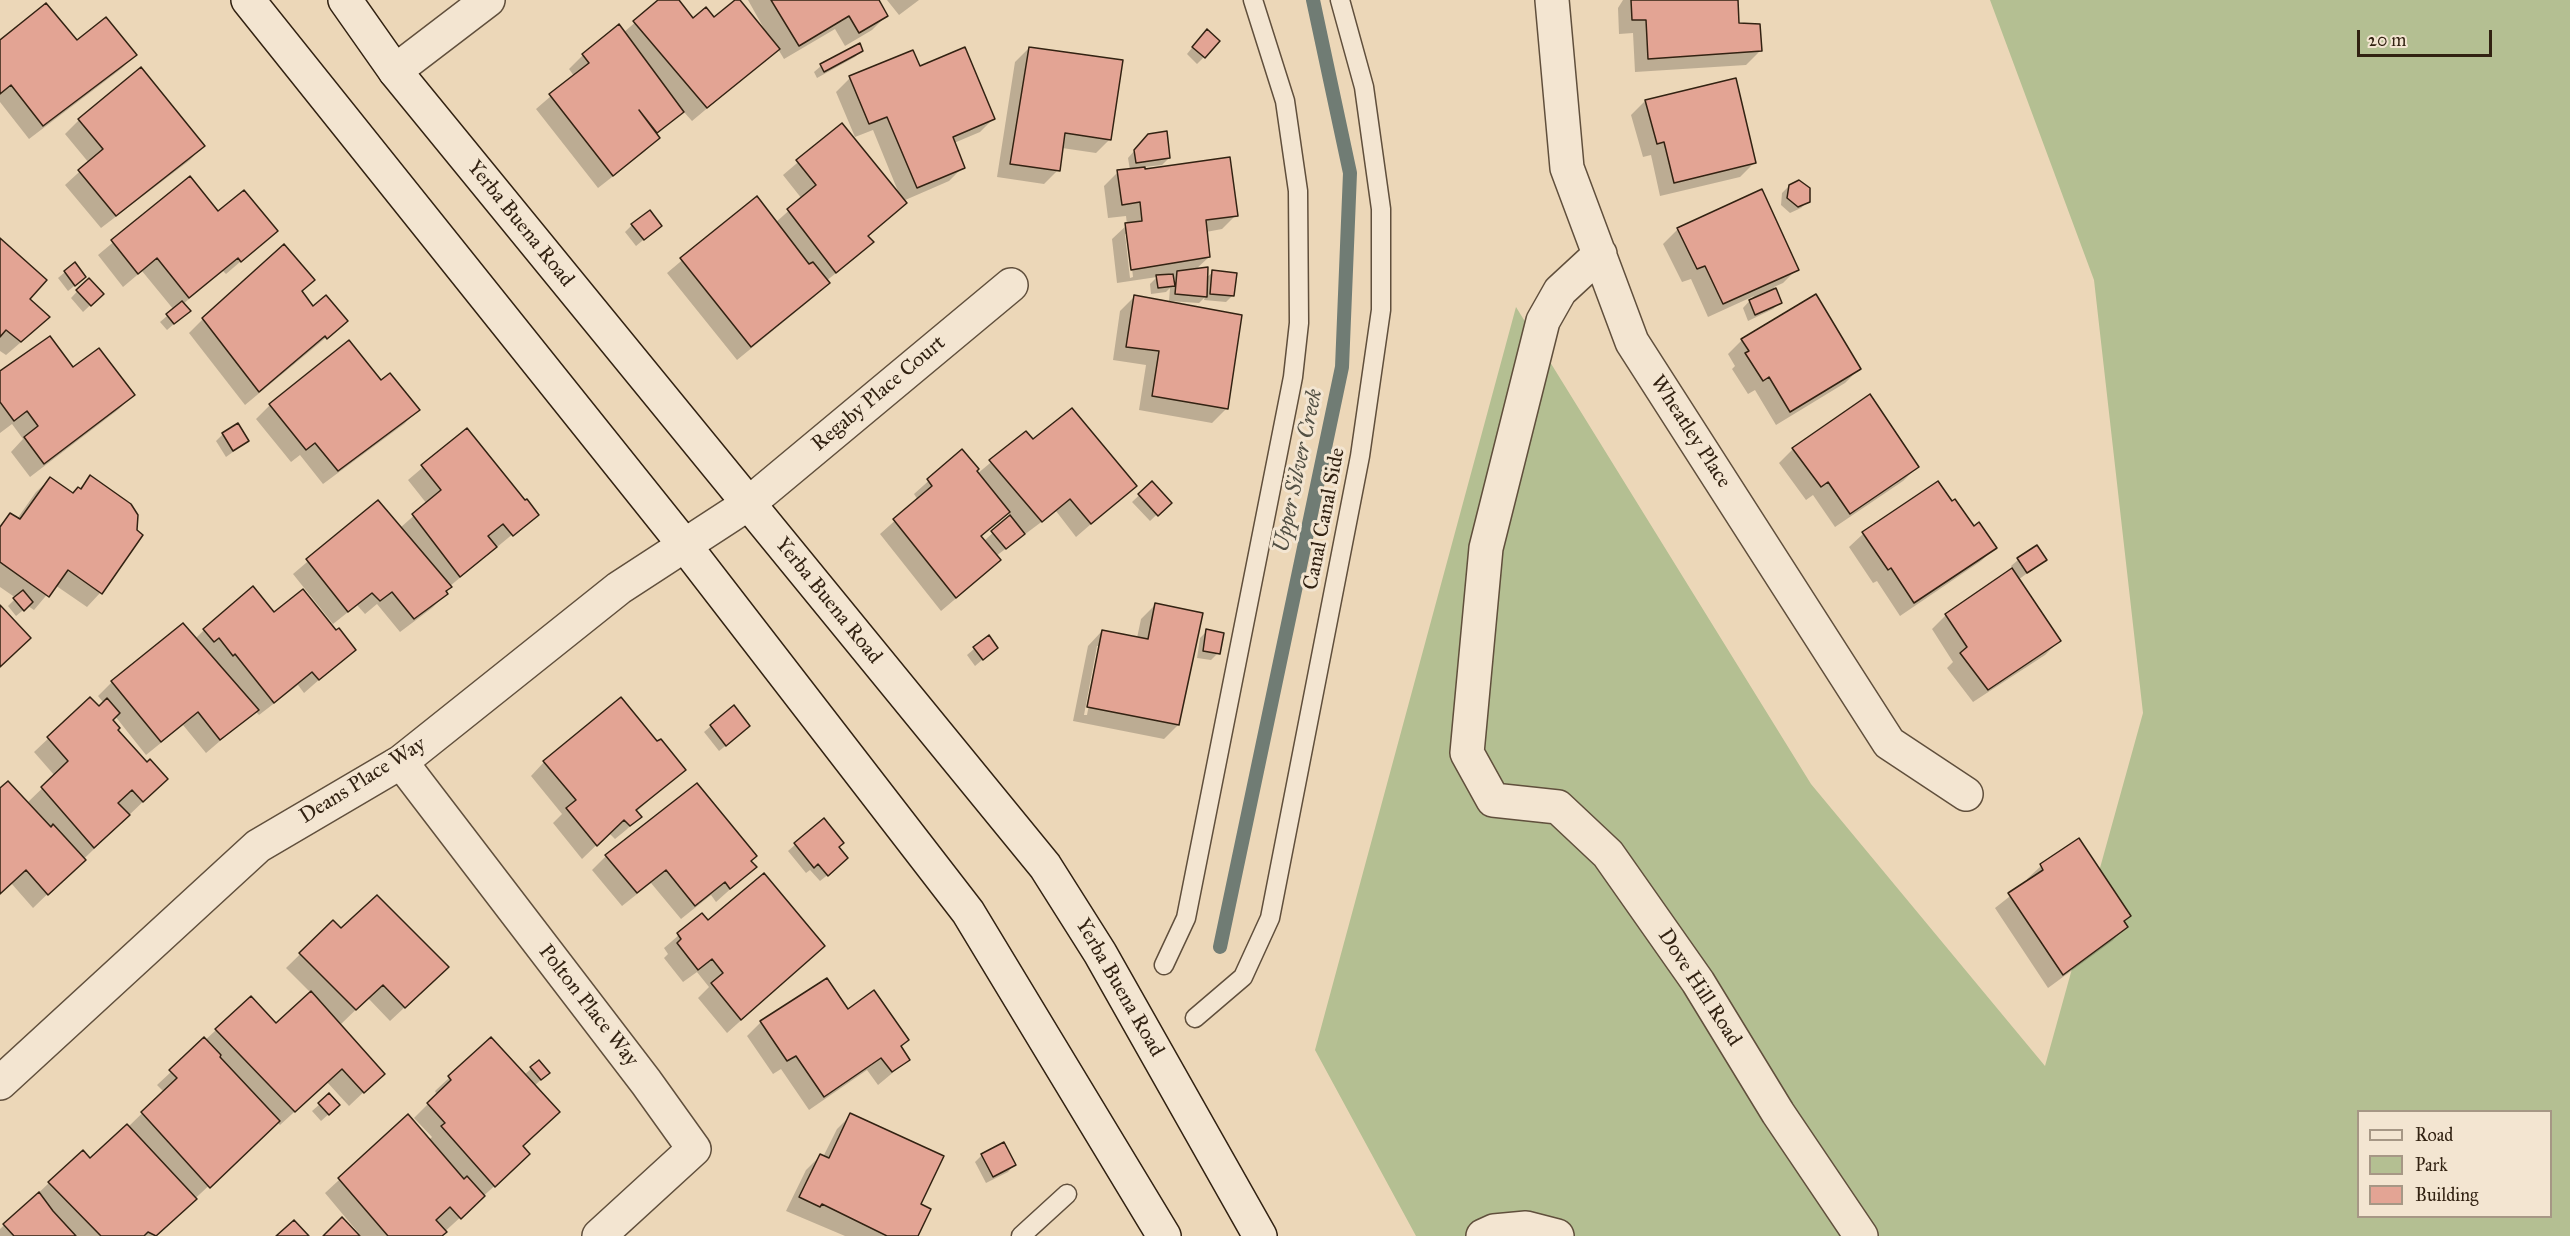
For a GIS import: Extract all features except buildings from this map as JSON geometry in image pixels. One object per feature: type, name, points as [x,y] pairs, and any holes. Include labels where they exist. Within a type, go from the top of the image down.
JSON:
[{"type":"street","points":[[248,0],[686,547],[968,912],[1164,1236]]},
{"type":"street","name":"Yerba Buena Road","points":[[345,0],[395,71],[1045,866],[1100,953],[1260,1236]]},
{"type":"street","points":[[395,71],[488,0]]},
{"type":"street","name":"Wheatley Place","points":[[1552,0],[1567,168],[1632,342],[1889,743],[1966,794]]},
{"type":"street","name":"Dove Hill Road","points":[[1600,254],[1560,291],[1543,321],[1486,549],[1467,753],[1493,800],[1558,807],[1608,854],[1698,982],[1778,1113],[1861,1236]]},
{"type":"street","name":"Regaby Place Court","points":[[748,504],[1011,285]]},
{"type":"street","name":"Deans Place Way","points":[[0,1083],[258,846],[401,762],[619,588],[686,547],[748,504]]},
{"type":"street","name":"Polton Place Way","points":[[401,762],[646,1082],[694,1149],[599,1236]]},
{"type":"street","points":[[1483,1236],[1494,1231],[1526,1228],[1557,1236]]},
{"type":"lane","points":[[1164,965],[1186,918],[1288,400],[1299,323],[1298,191],[1284,101],[1253,0]]},
{"type":"lane","name":"Canal Canal Side","points":[[1195,1018],[1243,977],[1270,918],[1360,456],[1378,333],[1381,310],[1381,209],[1364,87],[1340,0]]},
{"type":"lane","points":[[1021,1236],[1066,1194]]},
{"type":"green space","points":[[1990,0],[2570,0],[2570,1236],[1416,1236],[1315,1050],[1516,307],[1811,784],[2045,1066],[2143,713],[2094,280]]},
{"type":"waterway","name":"Upper Silver Creek","points":[[1220,947],[1342,367],[1350,173],[1313,0]]}]
